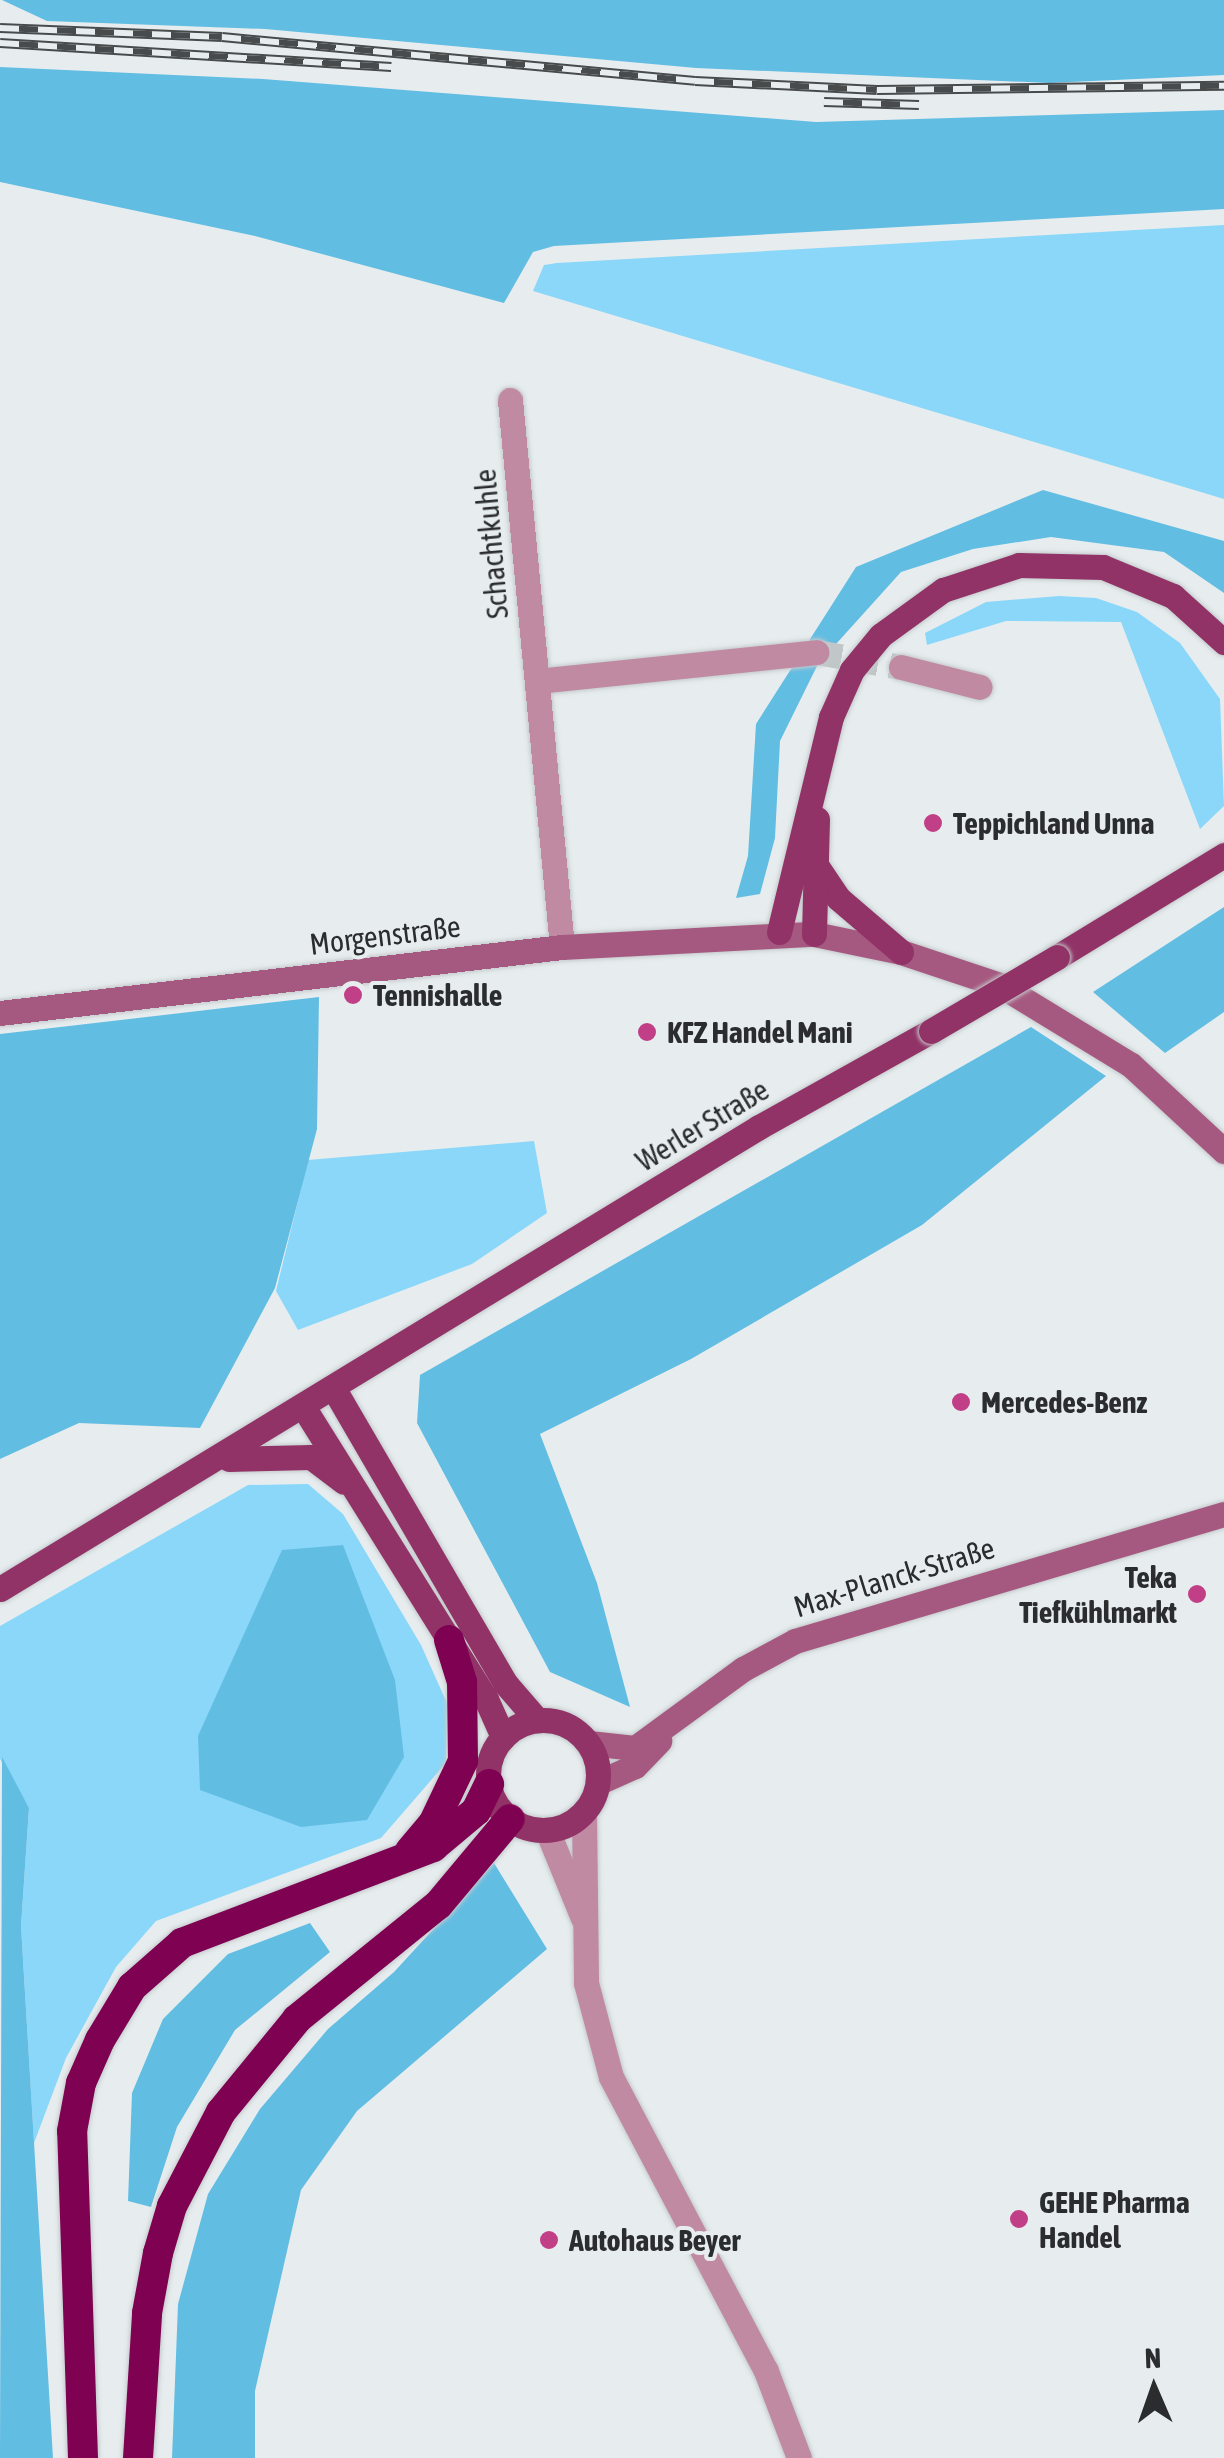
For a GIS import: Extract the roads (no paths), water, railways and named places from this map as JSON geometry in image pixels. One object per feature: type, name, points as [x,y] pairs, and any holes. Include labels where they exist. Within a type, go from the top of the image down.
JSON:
[{"type":"highway","points":[[400,1860],[433,1824],[463,1761],[462,1682],[449,1640]]},
{"type":"highway","points":[[83,2458],[72,2131],[100,2040],[132,1987],[182,1943],[400,1860],[452,1835],[476,1811],[489,1784]]},
{"type":"highway","points":[[138,2458],[146,2312],[158,2253],[172,2206],[220,2112],[297,2020],[438,1905],[510,1819]]},
{"type":"main road","points":[[1224,642],[1173,596],[1103,567],[1048,563],[978,574],[903,618],[852,670],[831,717],[779,932],[814,934],[901,952],[1000,986],[1055,1014],[1166,1092],[1224,1151]]},
{"type":"main road","points":[[814,934],[818,772]]},
{"type":"main road","name":"Werler Straße","points":[[0,1589],[219,1461],[758,1127],[932,1031],[1224,854]]},
{"type":"main road","points":[[816,865],[838,898],[901,952]]},
{"type":"main road","name":"Morgenstraße","points":[[0,1014],[562,948],[779,932]]},
{"type":"main road","points":[[334,1389],[505,1683],[537,1720]]},
{"type":"main road","points":[[304,1408],[449,1640],[503,1738]]},
{"type":"main road","points":[[219,1461],[290,1452],[310,1456],[360,1495]]},
{"type":"main road","name":"Max-Planck-Straße","points":[[588,1742],[634,1748],[664,1732],[743,1669],[795,1641],[1224,1514]]},
{"type":"main road","points":[[537,1720],[556,1721],[588,1742],[598,1782],[584,1814],[547,1830],[510,1819],[489,1784],[490,1759],[503,1738],[537,1720]]},
{"type":"main road","name":"Max-Planck-Straße","points":[[598,1782],[635,1766],[664,1732]]},
{"type":"street","name":"Schachtkuhle","points":[[510,400],[562,948]]},
{"type":"street","points":[[537,681],[817,652]]},
{"type":"street","points":[[901,667],[980,686]]},
{"type":"street","points":[[584,1814],[586,1983],[611,2076],[766,2372],[799,2458]]},
{"type":"street","points":[[547,1830],[585,1922]]},
{"type":"tunnel","points":[[817,652],[901,667]]},
{"type":"railway","points":[[0,28],[222,37],[695,81],[877,90],[1224,86]]},
{"type":"railway","points":[[0,43],[391,67]]},
{"type":"railway","points":[[824,102],[919,105]]},
{"type":"place","name":"Teppichland Unna","points":[[933,823]]},
{"type":"place","name":"Tennishalle","points":[[353,995]]},
{"type":"place","name":"KFZ Handel Mani","points":[[647,1032]]},
{"type":"place","name":"Mercedes-Benz","points":[[961,1402]]},
{"type":"place","name":"Teka Tiefkühlmarkt","points":[[1197,1594]]},
{"type":"place","name":"GEHE Pharma Handel","points":[[1019,2219]]},
{"type":"place","name":"Autohaus Beyer","points":[[549,2240]]}]
